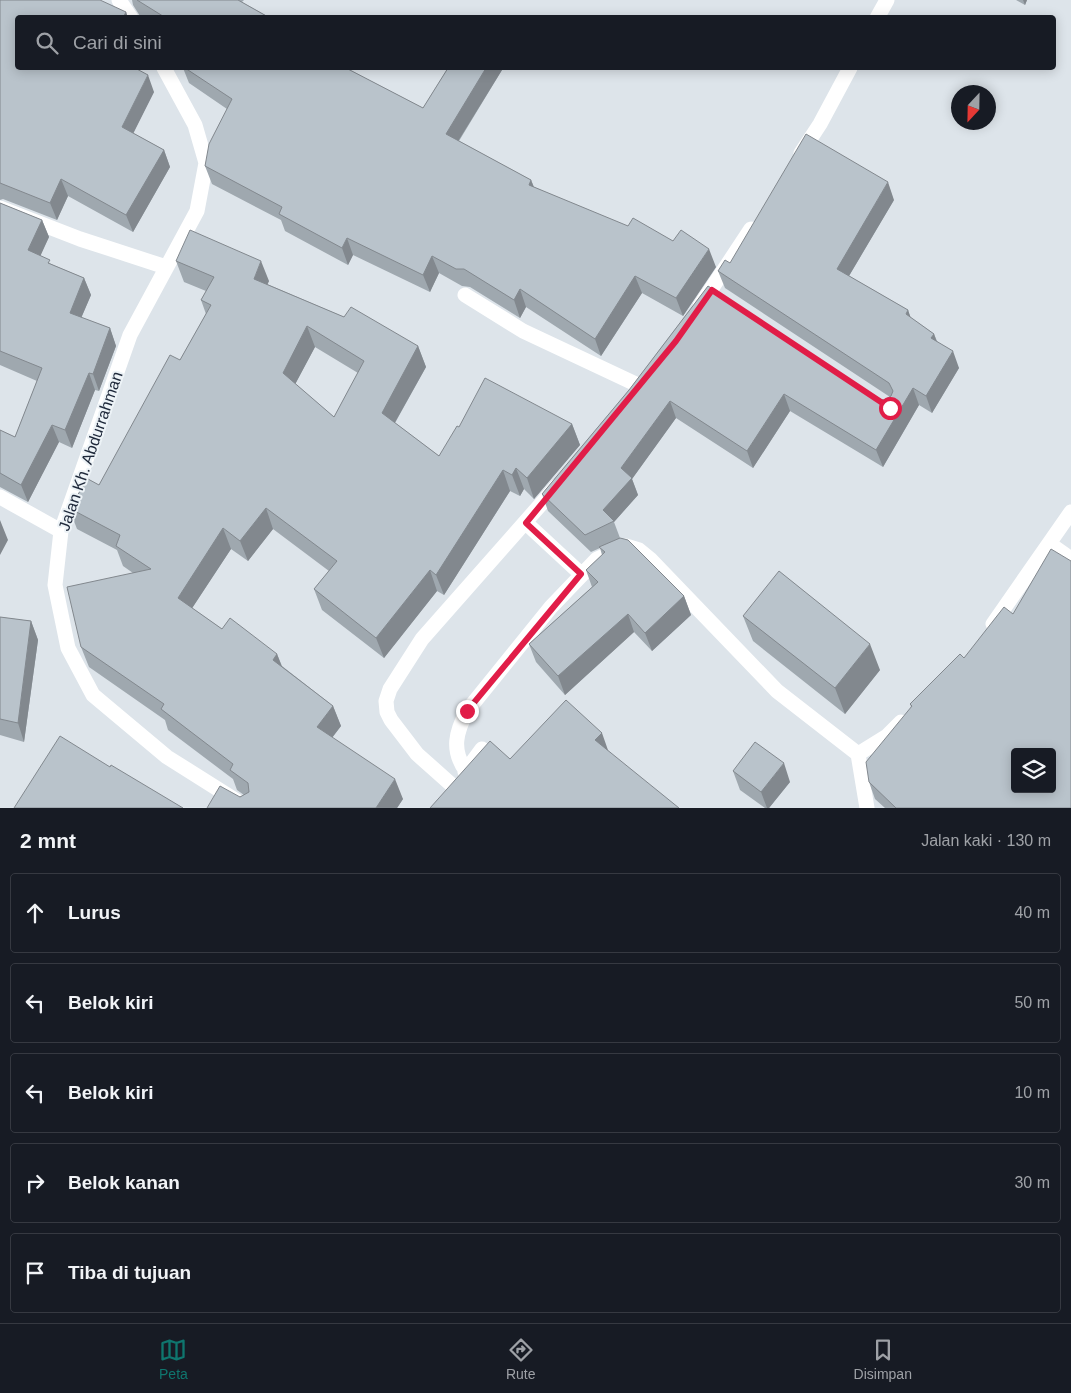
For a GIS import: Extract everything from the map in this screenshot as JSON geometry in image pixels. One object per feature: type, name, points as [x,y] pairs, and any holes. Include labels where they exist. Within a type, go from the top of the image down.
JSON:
[{"type":"street","points":[[119,0],[129,15]]},
{"type":"street","points":[[879,15],[887,0]]},
{"type":"street","name":"Jalan Kh. Abdurrahman","points":[[165,70],[195,125],[206,164],[197,211],[130,334],[61,531],[55,585],[68,648],[93,695],[167,757],[248,808]]},
{"type":"street","points":[[793,165],[820,124],[849,70]]},
{"type":"street","points":[[0,208],[80,239],[166,267]]},
{"type":"street","points":[[691,319],[760,215]]},
{"type":"street","points":[[712,290],[728,300]]},
{"type":"street","points":[[464,295],[523,331],[640,386]]},
{"type":"street","points":[[627,402],[652,371]]},
{"type":"street","points":[[454,787],[417,754],[391,720],[387,712],[386,701],[390,689],[422,639],[564,478]]},
{"type":"street","points":[[0,497],[61,531]]},
{"type":"street","points":[[983,637],[1071,512]]},
{"type":"street","points":[[526,523],[581,574]]},
{"type":"street","points":[[1050,544],[1071,559]]},
{"type":"street","points":[[466,771],[458,760],[456,747],[458,728],[467,711],[581,574],[597,559],[626,546],[639,550],[777,691],[858,754],[867,808]]},
{"type":"street","points":[[858,754],[887,736],[915,708]]},
{"type":"street","points":[[444,801],[482,749]]},
{"type":"street","points":[[212,808],[222,792]]},
{"type":"building","points":[[0,0],[100,0],[126,12],[124,15],[15,15],[15,70],[139,70],[148,75],[122,127],[164,150],[126,215],[61,179],[50,203],[0,183]]},
{"type":"building","points":[[137,0],[238,0],[265,15],[161,15]]},
{"type":"building","points":[[188,70],[350,70],[423,108],[447,70],[485,70],[446,134],[531,180],[529,185],[628,226],[633,218],[673,241],[681,230],[709,249],[676,298],[635,276],[595,339],[520,289],[514,300],[464,269],[456,269],[432,256],[423,275],[347,238],[342,248],[279,214],[282,207],[205,166],[209,144],[232,99]]},
{"type":"building","points":[[806,134],[888,182],[837,269],[908,310],[906,314],[934,334],[931,338],[953,351],[926,396],[913,388],[876,450],[784,394],[747,451],[670,401],[621,468],[632,478],[603,510],[614,521],[585,535],[542,494],[629,390],[708,286],[879,399],[884,400],[891,396],[893,391],[889,383],[718,271],[725,260],[730,263]]},
{"type":"building","points":[[0,203],[42,220],[28,250],[50,260],[48,263],[84,278],[70,313],[110,328],[93,374],[89,373],[65,430],[52,425],[21,485],[0,473],[0,430],[15,437],[42,368],[0,351]]},
{"type":"building","points":[[190,230],[261,261],[254,279],[344,317],[351,307],[418,346],[382,413],[439,456],[457,426],[459,427],[485,378],[572,424],[527,478],[516,468],[512,475],[503,470],[436,575],[430,570],[376,638],[314,589],[337,561],[266,508],[240,541],[223,528],[178,598],[222,629],[230,618],[277,654],[273,660],[333,706],[317,727],[395,779],[376,808],[207,808],[220,786],[240,797],[249,792],[248,783],[230,770],[233,764],[161,709],[164,704],[81,647],[67,587],[151,569],[116,546],[120,535],[69,508],[88,479],[99,485],[170,355],[180,360],[211,305],[201,300],[214,277],[176,261]],"holes":[[[307,326],[364,361],[334,417],[283,373]]]},
{"type":"building","points":[[620,538],[628,540],[684,596],[645,633],[628,614],[558,676],[529,644],[598,582],[586,570],[605,552],[599,547]]},
{"type":"building","points":[[1051,549],[1071,561],[1071,808],[896,808],[869,782],[866,762],[912,706],[910,704],[960,654],[964,658],[1004,607],[1013,614]]},
{"type":"building","points":[[779,571],[870,644],[835,688],[743,616]]},
{"type":"building","points":[[0,617],[31,621],[18,723],[0,719]]},
{"type":"building","points":[[566,700],[602,733],[595,740],[679,808],[430,808],[490,741],[510,759]]},
{"type":"building","points":[[60,736],[110,767],[111,765],[183,808],[14,808]]},
{"type":"building","points":[[755,742],[784,763],[761,792],[733,771]]},
{"type":"route","points":[[467,711],[551,607],[581,574],[526,523],[676,341],[712,290],[890,408]]}]
